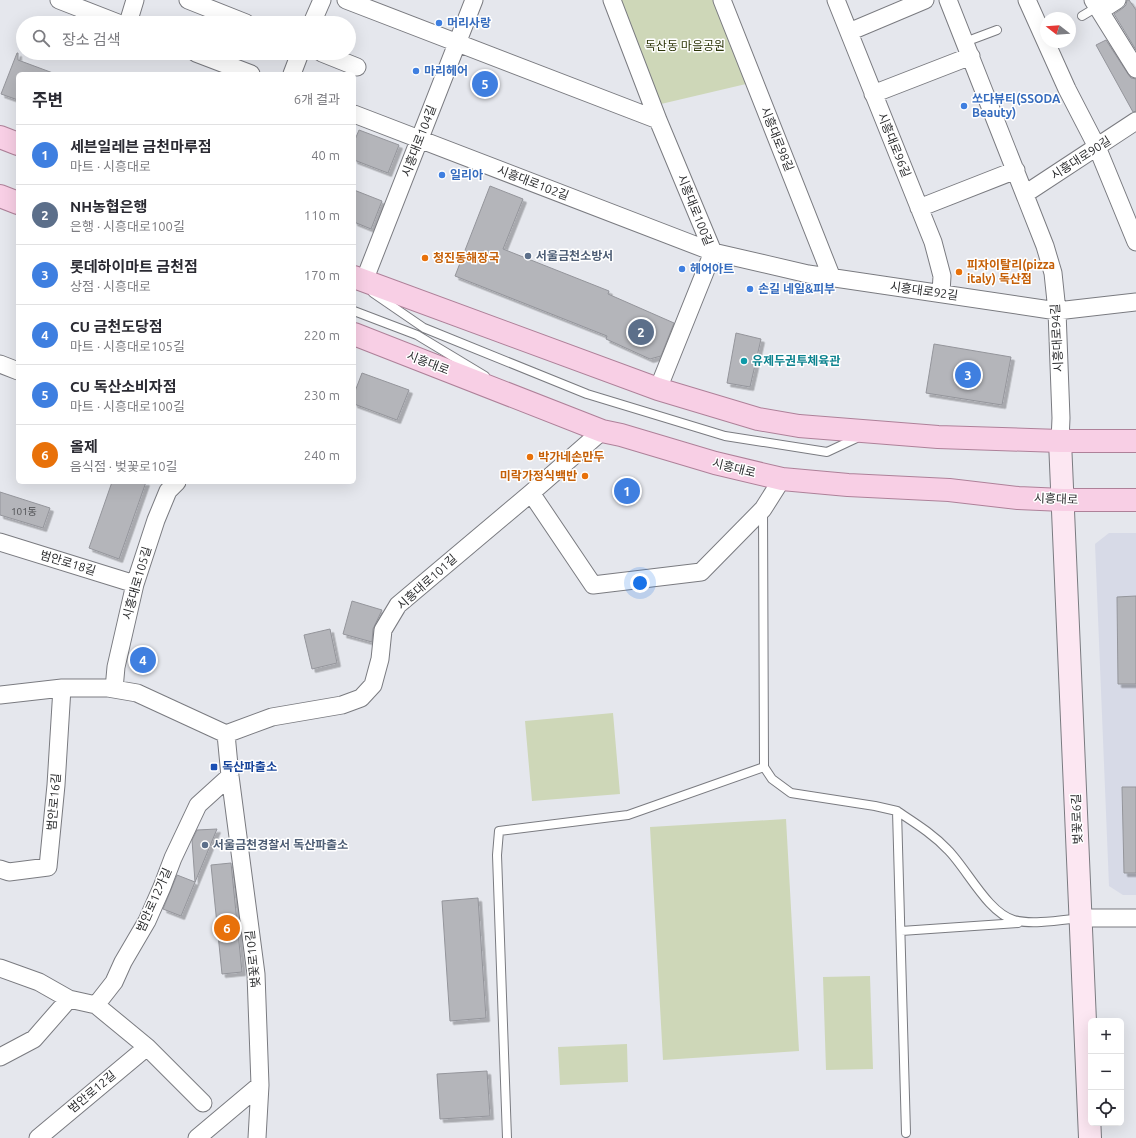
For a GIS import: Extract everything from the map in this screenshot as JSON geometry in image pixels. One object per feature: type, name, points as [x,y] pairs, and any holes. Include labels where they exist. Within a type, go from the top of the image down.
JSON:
[{"type":"main road","points":[[0,136],[16,143]]},
{"type":"main road","points":[[0,196],[16,202]]},
{"type":"main road","points":[[357,279],[658,389],[758,419],[800,426],[938,437],[1060,441],[1136,441]]},
{"type":"main road","name":"시흥대로","points":[[356,335],[602,431],[621,435],[715,463],[782,479],[848,485],[949,490],[1018,498],[1063,500],[1136,500]]},
{"type":"street","points":[[130,16],[135,0]]},
{"type":"street","points":[[188,0],[228,16]]},
{"type":"street","points":[[315,16],[322,0]]},
{"type":"street","points":[[346,0],[658,120]]},
{"type":"street","name":"시흥대로104길","points":[[357,279],[420,139],[474,0]]},
{"type":"street","name":"시흥대로100길","points":[[612,0],[658,120],[713,252],[658,389]]},
{"type":"street","name":"시흥대로98길","points":[[722,0],[832,278]]},
{"type":"street","name":"시흥대로96길","points":[[836,0],[933,242],[942,276],[941,293]]},
{"type":"street","points":[[849,32],[925,0]]},
{"type":"street","name":"시흥대로94길","points":[[948,0],[1016,170],[1045,246],[1053,273],[1057,310],[1061,418],[1060,441]]},
{"type":"street","points":[[1027,0],[1067,89],[1097,147],[1136,242]]},
{"type":"street","points":[[1118,0],[1097,6],[1136,69]]},
{"type":"street","points":[[65,1],[101,16]]},
{"type":"street","points":[[874,94],[968,49]]},
{"type":"street","points":[[214,60],[246,72]]},
{"type":"street","points":[[293,72],[297,60]]},
{"type":"street","points":[[340,60],[357,67]]},
{"type":"street","name":"시흥대로102길","points":[[356,115],[713,252]]},
{"type":"street","name":"시흥대로90길","points":[[1025,194],[1136,121]]},
{"type":"street","points":[[919,208],[1016,170]]},
{"type":"street","name":"시흥대로92길","points":[[713,252],[808,274],[1057,310],[1136,302]]},
{"type":"street","points":[[0,364],[16,370]]},
{"type":"street","name":"시흥대로101길","points":[[226,734],[272,717],[342,705],[361,698],[373,685],[380,659],[383,630],[398,605],[530,494],[602,431]]},
{"type":"street","name":"벚꽃로6길","points":[[1060,441],[1090,1138]]},
{"type":"street","points":[[530,494],[593,585],[701,572],[763,509],[782,479]]},
{"type":"street","points":[[156,520],[157,497],[161,484]]},
{"type":"street","name":"시흥대로105길","points":[[114,690],[116,666],[135,584],[156,520],[168,491],[175,484]]},
{"type":"street","name":"범안로18길","points":[[0,542],[135,584]]},
{"type":"street","points":[[0,695],[62,688],[114,690],[137,693],[226,734]]},
{"type":"street","name":"범안로16길","points":[[0,869],[9,872],[48,867],[56,785],[62,688]]},
{"type":"street","name":"벚꽃로10길","points":[[226,734],[230,776],[256,974],[260,1086],[257,1138]]},
{"type":"street","name":"범안로12가길","points":[[96,1005],[114,982],[123,962],[147,921],[162,887],[172,858],[198,806],[230,776]]},
{"type":"street","points":[[1081,918],[1136,918]]},
{"type":"street","points":[[0,968],[39,982],[69,999],[96,1005],[147,1047],[204,1103]]},
{"type":"street","points":[[0,1057],[34,1039],[69,999]]},
{"type":"street","name":"범안로12길","points":[[38,1138],[147,1047]]},
{"type":"street","points":[[197,1138],[260,1086]]},
{"type":"lane","points":[[1082,16],[1097,6]]},
{"type":"lane","points":[[968,49],[997,30]]},
{"type":"lane","points":[[357,279],[424,328],[587,394],[725,436],[827,452],[873,431]]},
{"type":"lane","points":[[356,312],[417,335],[477,370],[519,398]]},
{"type":"lane","points":[[763,509],[764,767],[772,779],[791,793],[875,806],[897,812],[932,834],[949,850],[989,903],[1001,914],[1012,920],[1022,922]]},
{"type":"lane","points":[[507,1138],[497,855],[499,831],[628,815],[764,767]]},
{"type":"lane","points":[[897,812],[906,1133]]},
{"type":"lane","points":[[901,931],[1081,918]]},
{"type":"shaded area","points":[[1109,533],[1136,533],[1136,895],[1123,895],[1109,886],[1095,544]]},
{"type":"green space","name":"독산동 마을공원","points":[[620,0],[713,0],[746,84],[661,104]]},
{"type":"green space","points":[[613,713],[620,794],[532,801],[525,721]]},
{"type":"green space","points":[[786,819],[799,1051],[663,1060],[650,827]]},
{"type":"green space","points":[[870,976],[873,1069],[826,1070],[823,977]]},
{"type":"green space","points":[[627,1044],[628,1082],[560,1085],[558,1047]]},
{"type":"building","points":[[1127,0],[1129,0],[1136,10],[1136,50],[1114,14],[1126,5]]},
{"type":"building","points":[[1106,40],[1131,78],[1136,79],[1136,111],[1133,112],[1096,45]]},
{"type":"building","points":[[16,56],[16,60],[50,72],[16,72],[16,99],[1,94]]},
{"type":"building","points":[[359,130],[399,145],[388,173],[356,161],[356,137]]},
{"type":"building","points":[[490,186],[523,199],[503,249],[609,291],[608,294],[674,323],[661,356],[650,359],[606,339],[607,336],[455,276]]},
{"type":"building","points":[[356,191],[382,201],[371,229],[356,223]]},
{"type":"building","name":"유제두권투체육관","points":[[736,333],[761,339],[750,387],[727,383]]},
{"type":"building","points":[[934,344],[1011,357],[1002,405],[926,393]]},
{"type":"building","points":[[362,373],[409,390],[397,420],[356,405],[356,389]]},
{"type":"building","points":[[111,484],[145,484],[119,559],[89,548]]},
{"type":"building","points":[[0,492],[50,508],[43,528],[0,515]]},
{"type":"building","points":[[1136,596],[1136,684],[1118,684],[1117,597]]},
{"type":"building","points":[[352,601],[382,610],[373,629],[372,642],[343,634]]},
{"type":"building","points":[[330,629],[337,663],[312,669],[304,635]]},
{"type":"building","points":[[1122,787],[1136,787],[1136,873],[1124,873]]},
{"type":"building","points":[[217,829],[181,916],[163,909],[177,875],[195,882],[192,840],[197,830]]},
{"type":"building","points":[[231,863],[242,972],[222,974],[211,865]]},
{"type":"building","points":[[478,898],[486,1018],[450,1021],[442,901]]},
{"type":"building","points":[[487,1071],[490,1116],[440,1119],[437,1074]]},
{"type":"place","name":"머리사랑","points":[[439,23]]},
{"type":"place","name":"마리헤어","points":[[416,71]]},
{"type":"place","name":"CU 독산소비자점","points":[[485,84]]},
{"type":"place","name":"쏘다뷰티(SSODA Beauty)","points":[[964,106]]},
{"type":"place","name":"일리아","points":[[442,175]]},
{"type":"place","name":"서울금천소방서","points":[[528,256]]},
{"type":"place","name":"청진동해장국","points":[[425,258]]},
{"type":"place","name":"헤어아트","points":[[682,269]]},
{"type":"place","name":"피자이탈리(pizza italy) 독산점","points":[[959,272]]},
{"type":"place","name":"손길 네일&피부","points":[[750,289]]},
{"type":"place","name":"NH농협은행","points":[[641,332]]},
{"type":"place","name":"유제두권투체육관","points":[[744,361]]},
{"type":"place","name":"롯데하이마트 금천점","points":[[968,375]]},
{"type":"place","name":"박가네손만두","points":[[530,457]]},
{"type":"place","name":"미락가정식백반","points":[[585,476]]},
{"type":"place","name":"세븐일레븐 금천마루점","points":[[627,491]]},
{"type":"place","name":"CU 금천도당점","points":[[143,660]]},
{"type":"place","name":"독산파출소","points":[[214,767]]},
{"type":"place","name":"서울금천경찰서 독산파출소","points":[[205,845]]},
{"type":"place","name":"올제","points":[[227,928]]}]
